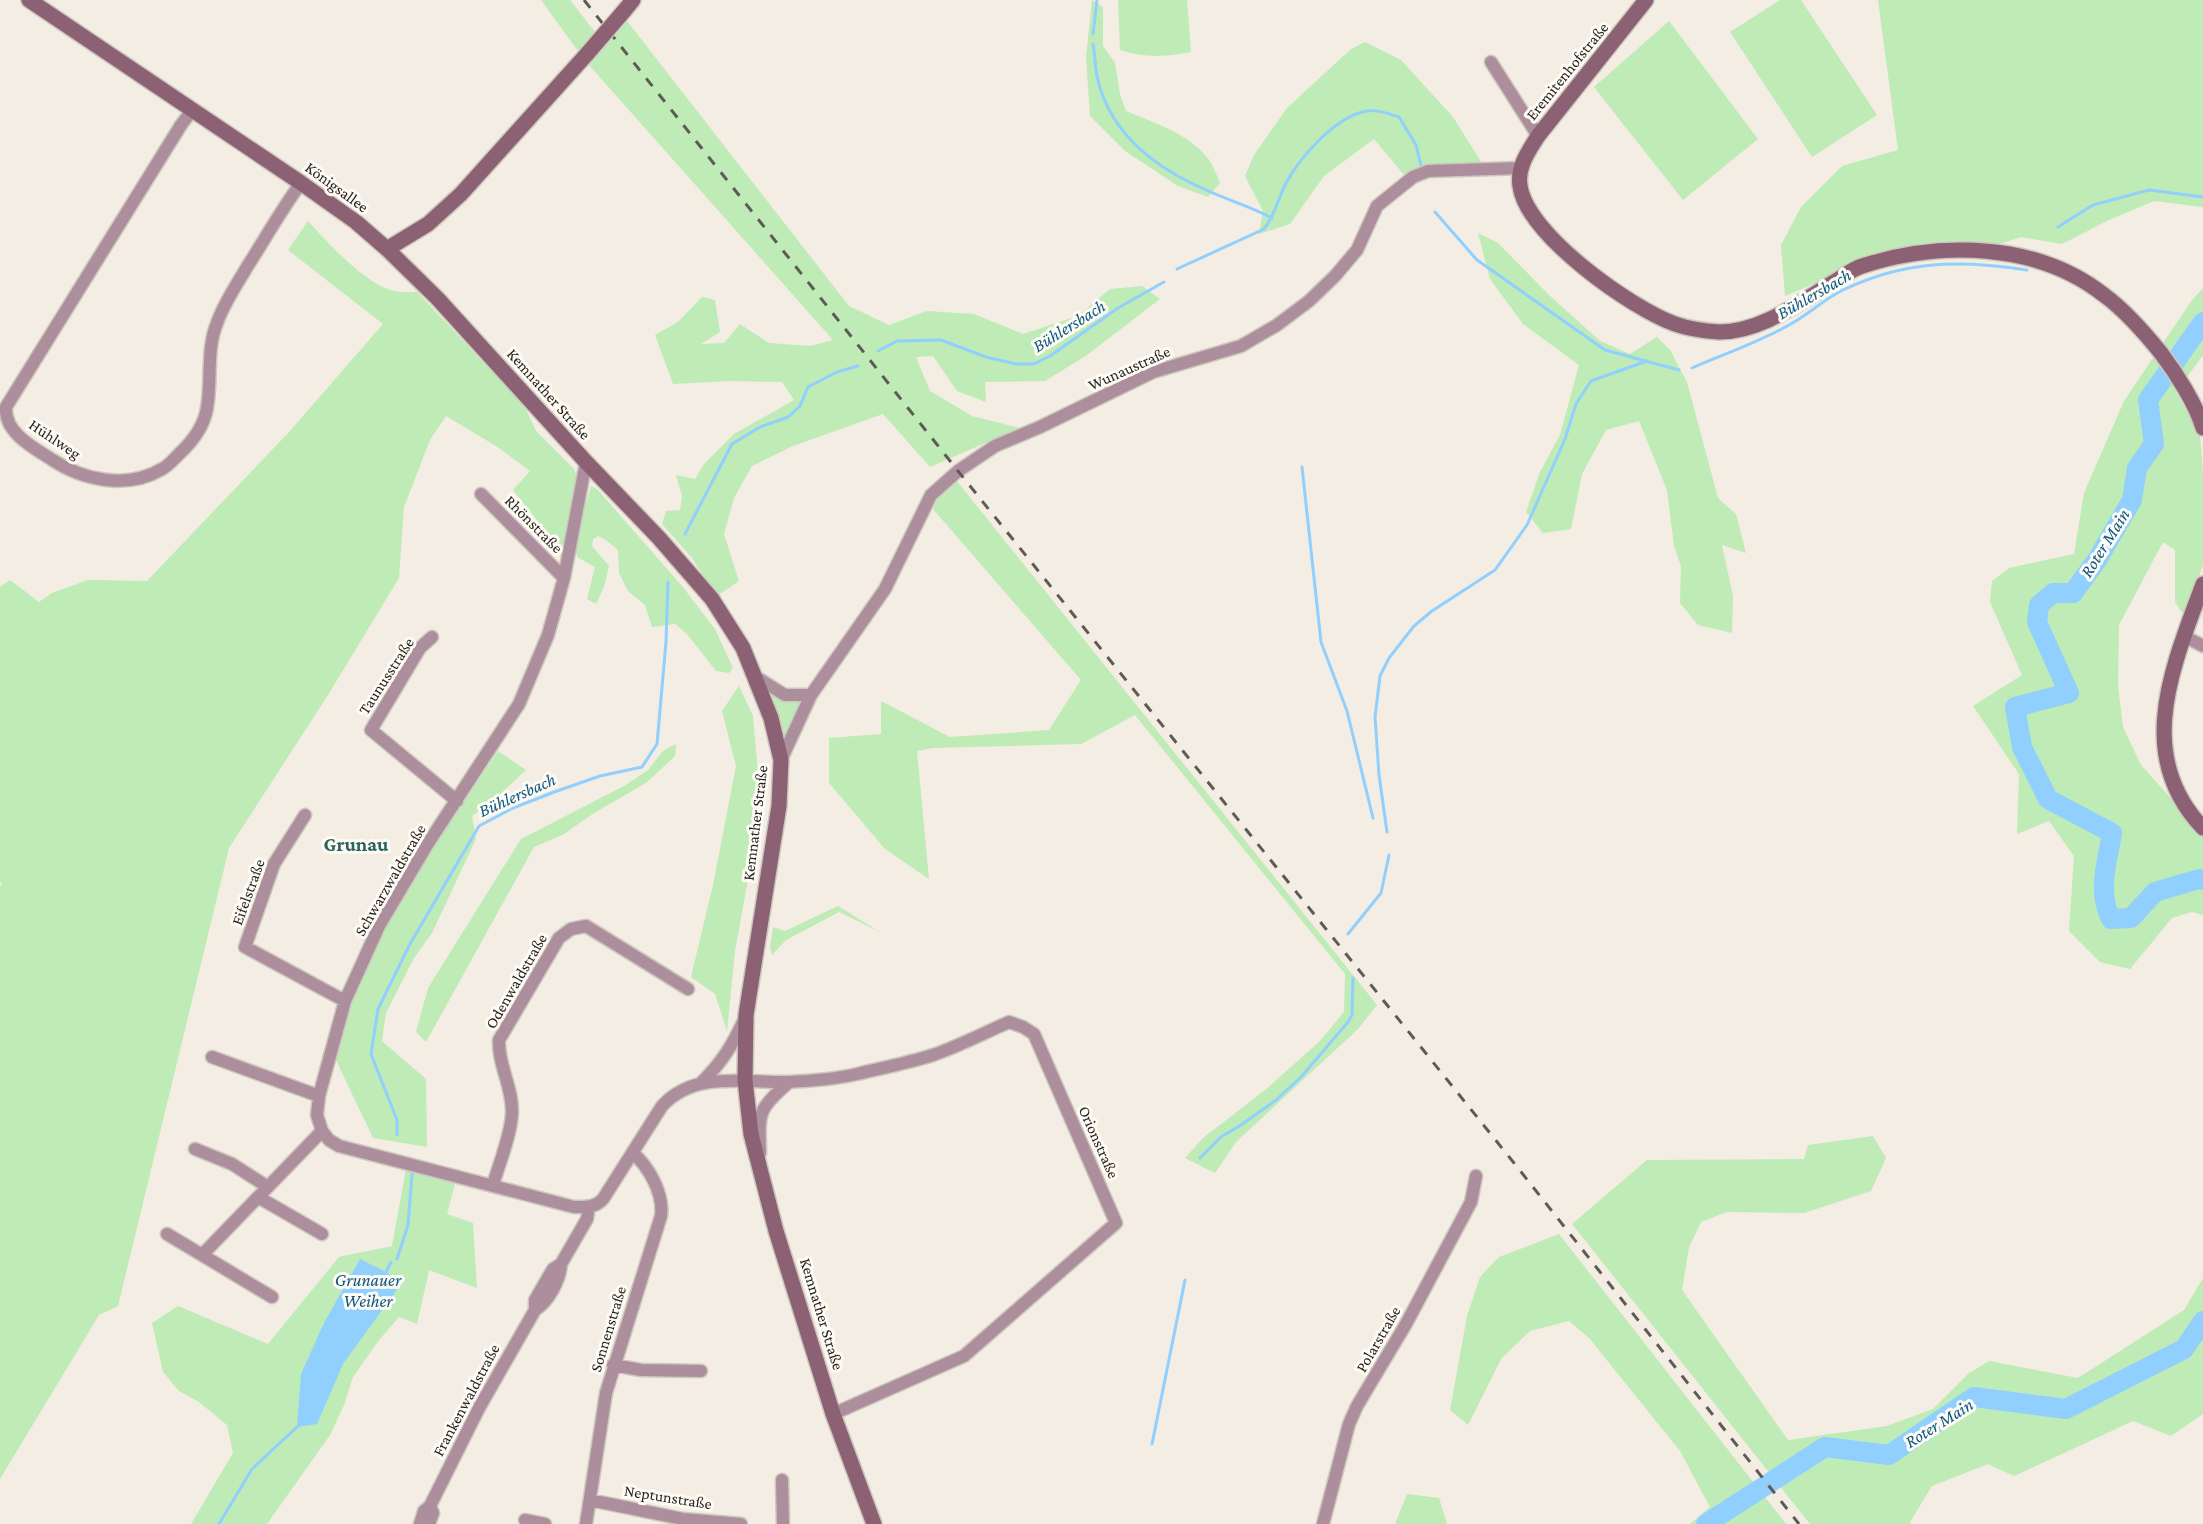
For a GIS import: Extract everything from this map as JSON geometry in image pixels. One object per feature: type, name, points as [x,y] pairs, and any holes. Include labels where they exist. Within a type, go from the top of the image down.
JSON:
[{"type":"main road","name":"Königsallee","points":[[29,0],[301,183],[356,222],[387,249]]},
{"type":"main road","name":"Eremitenhofstraße","points":[[1521,168],[1525,156],[1538,136],[1646,0]]},
{"type":"main road","points":[[387,249],[428,224],[461,194],[628,6]]},
{"type":"main road","points":[[1521,168],[1520,187],[1527,205],[1543,228],[1572,257],[1606,286],[1640,307],[1675,324],[1699,330],[1720,332],[1741,329],[1774,317],[1860,267],[1911,255],[1956,250],[1982,250],[2012,255],[2060,268],[2103,294],[2134,321],[2152,342],[2182,387],[2203,428]]},
{"type":"main road","name":"Kemnather Straße","points":[[387,249],[438,299],[586,462],[659,538],[712,599],[742,648],[756,677],[771,717],[781,760],[778,806],[746,1015],[745,1080],[751,1134],[833,1414],[874,1524]]},
{"type":"main road","points":[[2203,584],[2169,683],[2163,734],[2169,775],[2181,801],[2203,828]]},
{"type":"street","name":"Eremitenhofstraße","points":[[1491,62],[1538,136]]},
{"type":"street","name":"Hühlweg","points":[[193,109],[6,407],[5,418],[9,427],[51,459],[81,476],[101,480],[133,480],[163,469],[190,445],[201,426],[207,409],[212,340],[223,308],[268,232],[301,183]]},
{"type":"street","name":"Wunaustraße","points":[[781,760],[811,695],[885,589],[931,495],[969,462],[995,446],[1041,427],[1153,372],[1241,346],[1277,325],[1309,301],[1335,276],[1357,250],[1377,206],[1413,177],[1428,171],[1521,168]]},
{"type":"street","name":"Schwarzwaldstraße","points":[[322,1131],[317,1114],[320,1096],[345,1001],[379,926],[427,845],[458,801],[519,704],[548,635],[564,578],[586,462]]},
{"type":"street","name":"Rhönstraße","points":[[482,494],[564,578]]},
{"type":"street","points":[[2184,636],[2203,646]]},
{"type":"street","name":"Taunusstraße","points":[[432,638],[420,648],[371,730],[458,801]]},
{"type":"street","points":[[756,677],[785,695],[811,695]]},
{"type":"street","name":"Eifelstraße","points":[[305,815],[274,864],[245,947],[345,1001]]},
{"type":"street","name":"Odenwaldstraße","points":[[493,1185],[512,1112],[499,1054],[500,1040],[559,938],[571,929],[586,926],[688,989]]},
{"type":"street","name":"Frankenwaldstraße","points":[[700,1083],[731,1049],[746,1015]]},
{"type":"street","name":"Orionstraße","points":[[745,1080],[789,1082],[854,1075],[933,1055],[1009,1022],[1023,1027],[1034,1034],[1116,1223],[963,1356],[833,1414]]},
{"type":"street","points":[[212,1057],[320,1096]]},
{"type":"street","name":"Frankenwaldstraße","points":[[420,1524],[424,1511],[430,1506],[479,1408],[535,1310],[535,1299],[553,1269],[561,1264],[587,1219],[589,1207],[599,1203],[633,1154],[662,1106],[673,1094],[700,1083],[745,1080]]},
{"type":"street","points":[[760,1171],[759,1117],[767,1102],[789,1082]]},
{"type":"street","points":[[202,1255],[322,1131],[329,1140],[347,1149],[574,1207],[589,1207]]},
{"type":"street","points":[[195,1149],[232,1164],[268,1187]]},
{"type":"street","name":"Sonnenstraße","points":[[586,1524],[606,1394],[613,1365],[662,1216],[663,1203],[658,1190],[641,1161],[633,1154]]},
{"type":"street","name":"Polarstraße","points":[[1323,1524],[1349,1424],[1357,1406],[1411,1315],[1471,1202],[1476,1176]]},
{"type":"street","points":[[258,1197],[322,1234]]},
{"type":"street","points":[[167,1234],[272,1297]]},
{"type":"street","points":[[613,1365],[641,1370],[701,1371]]},
{"type":"street","points":[[782,1480],[783,1524]]},
{"type":"street","name":"Neptunstraße","points":[[590,1500],[683,1518],[741,1524]]},
{"type":"street","name":"Frankenwaldstraße","points":[[429,1524],[433,1513],[430,1506]]},
{"type":"street","points":[[525,1520],[545,1524]]},
{"type":"green space","points":[[541,0],[570,0],[595,32],[578,51]]},
{"type":"green space","points":[[1092,0],[1103,7],[1103,46],[1115,63],[1120,94],[1126,111],[1161,125],[1183,137],[1202,152],[1210,161],[1220,183],[1208,197],[1178,186],[1125,151],[1090,116],[1086,57]]},
{"type":"green space","points":[[1118,0],[1187,0],[1191,52],[1156,56],[1120,50]]},
{"type":"green space","points":[[1780,0],[1801,0],[1877,115],[1812,157],[1730,32]]},
{"type":"green space","points":[[1878,0],[2203,0],[2203,207],[2154,201],[2109,220],[2062,244],[2021,237],[1996,245],[1950,245],[1860,264],[1785,296],[1781,245],[1801,207],[1842,166],[1898,150]]},
{"type":"green space","points":[[627,21],[849,306],[889,325],[927,311],[974,314],[1023,334],[1078,316],[1110,289],[1142,286],[1160,299],[1087,355],[1045,381],[985,382],[986,402],[957,391],[933,356],[916,357],[930,391],[972,416],[1020,428],[930,467],[883,414],[793,446],[752,466],[734,498],[724,534],[739,581],[717,596],[692,558],[662,524],[666,511],[680,510],[682,496],[676,475],[695,479],[704,464],[734,434],[794,400],[782,382],[728,381],[673,384],[655,335],[678,322],[702,297],[715,300],[720,332],[701,344],[724,343],[740,324],[769,343],[810,346],[833,340],[589,65]]},
{"type":"green space","points":[[1669,21],[1758,139],[1683,200],[1594,87]]},
{"type":"green space","points":[[1365,42],[1401,60],[1453,117],[1485,168],[1406,177],[1374,139],[1324,176],[1290,224],[1259,234],[1263,211],[1245,176],[1254,155],[1287,108],[1351,49]]},
{"type":"green space","points":[[308,221],[348,262],[371,280],[394,291],[417,292],[524,405],[536,431],[574,469],[578,479],[566,537],[560,549],[513,490],[530,471],[496,446],[446,416],[430,440],[404,507],[399,578],[328,695],[229,848],[118,1306],[99,1315],[0,1479],[0,886],[2,885],[0,881],[0,587],[10,580],[39,602],[52,593],[88,580],[147,581],[290,431],[383,324],[288,250]]},
{"type":"green space","points":[[1478,233],[1498,243],[1549,295],[1600,341],[1630,354],[1657,337],[1670,350],[1687,382],[1718,498],[1736,514],[1746,553],[1722,545],[1733,596],[1732,633],[1698,625],[1680,603],[1681,566],[1674,546],[1667,490],[1639,421],[1606,430],[1582,474],[1571,529],[1543,533],[1526,512],[1540,472],[1560,435],[1579,365],[1523,324],[1490,279]]},
{"type":"green space","points":[[2203,288],[2203,355],[2176,392],[2200,435],[2203,472],[2203,565],[2183,614],[2175,602],[2175,550],[2163,542],[2119,625],[2118,686],[2123,727],[2141,765],[2203,834],[2203,915],[2192,912],[2172,918],[2130,969],[2100,962],[2069,931],[2074,856],[2049,821],[2017,834],[2019,774],[1973,706],[2022,675],[1990,602],[1992,581],[2009,568],[2074,554],[2084,493],[2124,401],[2192,300]]},
{"type":"green space","points":[[956,480],[1377,1005],[1358,1029],[1236,1142],[1215,1173],[1185,1158],[1203,1138],[1265,1090],[1319,1042],[1344,1012],[1345,974],[1135,715],[1081,744],[933,748],[917,751],[929,879],[885,849],[829,783],[829,738],[881,734],[881,701],[950,737],[1049,730],[1081,680],[933,509],[940,493]]},
{"type":"green space","points":[[591,486],[597,489],[682,586],[715,629],[733,668],[729,673],[716,671],[687,634],[675,624],[652,627],[645,605],[628,591],[619,573],[618,550],[598,536],[593,539],[592,546],[609,566],[604,587],[596,604],[587,599],[595,567],[577,557],[575,541]]},
{"type":"green space","points":[[739,686],[753,716],[761,808],[735,951],[727,1031],[715,994],[691,977],[713,885],[736,766],[722,711]]},
{"type":"green space","points":[[770,688],[806,697],[785,740],[782,737]]},
{"type":"green space","points":[[676,744],[675,756],[646,783],[594,813],[564,834],[534,847],[426,1042],[416,1032],[428,988],[521,839],[624,786],[648,770],[663,751]]},
{"type":"green space","points":[[498,751],[526,770],[495,799],[472,816],[476,839],[432,933],[414,958],[386,1013],[382,1041],[426,1079],[427,1147],[373,1138],[335,1058],[344,1022],[365,968],[399,903]]},
{"type":"green space","points":[[838,906],[880,932],[839,912],[786,940],[772,955],[770,947],[773,927],[785,931]]},
{"type":"green space","points":[[1873,1136],[1886,1158],[1871,1191],[1804,1213],[1727,1212],[1701,1222],[1689,1247],[1682,1290],[1788,1440],[1887,1426],[1933,1409],[1968,1374],[1989,1361],[2078,1378],[2184,1310],[2203,1278],[2203,1414],[2171,1436],[2133,1421],[2014,1476],[1988,1464],[1932,1486],[1910,1522],[1911,1524],[1810,1524],[1572,1224],[1647,1160],[1804,1159],[1808,1145]]},
{"type":"green space","points":[[406,1169],[456,1180],[447,1214],[473,1223],[477,1288],[429,1270],[417,1324],[399,1317],[379,1340],[353,1377],[344,1405],[330,1435],[267,1524],[191,1524],[233,1453],[227,1425],[199,1402],[179,1391],[163,1372],[152,1323],[178,1306],[268,1344],[339,1257],[392,1246]]},
{"type":"green space","points":[[1559,1234],[1786,1524],[1690,1524],[1710,1507],[1680,1451],[1589,1338],[1569,1321],[1530,1331],[1501,1359],[1468,1425],[1450,1410],[1467,1316],[1480,1277],[1499,1257]]},
{"type":"green space","points":[[1407,1494],[1439,1498],[1447,1524],[1395,1524]]},
{"type":"water","name":"Grunauer Weiher","points":[[360,1259],[386,1272],[401,1284],[343,1364],[317,1424],[297,1427],[301,1374],[324,1323]]},
{"type":"waterway","points":[[1093,34],[1097,0]]},
{"type":"waterway","points":[[1093,44],[1097,76],[1103,96],[1112,115],[1136,146],[1151,159],[1186,180],[1272,218]]},
{"type":"waterway","name":"Bühlersbach","points":[[1177,269],[1264,229],[1274,213],[1286,183],[1301,161],[1320,139],[1355,114],[1375,111],[1399,117],[1416,145],[1422,170]]},
{"type":"waterway","name":"Bühlersbach","points":[[2058,227],[2093,205],[2149,190],[2203,197]]},
{"type":"waterway","name":"Bühlersbach","points":[[1435,212],[1477,260],[1605,350],[1679,370]]},
{"type":"waterway","name":"Bühlersbach","points":[[1692,368],[1778,331],[1843,290],[1889,273],[1933,265],[1956,264],[2027,270]]},
{"type":"waterway","name":"Bühlersbach","points":[[878,351],[897,341],[941,340],[986,357],[1016,364],[1034,364],[1050,356],[1118,308],[1164,282]]},
{"type":"waterway","name":"Roter Main","points":[[2203,322],[2148,400],[2154,444],[2137,468],[2132,500],[2097,560],[2073,593],[2053,593],[2039,605],[2037,622],[2069,693],[2015,707],[2022,747],[2048,799],[2112,833],[2104,887],[2111,919],[2131,918],[2155,892],[2199,879],[2203,880]]},
{"type":"waterway","points":[[1387,832],[1379,775],[1375,717],[1380,676],[1389,658],[1414,626],[1432,611],[1495,570],[1527,525],[1565,439],[1576,404],[1591,381],[1647,361]]},
{"type":"waterway","name":"Bühlersbach","points":[[685,534],[732,444],[760,427],[788,417],[800,406],[808,387],[837,372],[858,366]]},
{"type":"waterway","points":[[1302,467],[1321,642],[1347,711],[1373,818]]},
{"type":"waterway","name":"Bühlersbach","points":[[397,1135],[397,1120],[371,1054],[378,1009],[410,944],[479,826],[513,808],[557,791],[600,776],[642,767],[657,744],[666,642],[668,582]]},
{"type":"waterway","points":[[1348,934],[1381,893],[1389,855]]},
{"type":"waterway","points":[[1200,1158],[1221,1137],[1276,1100],[1301,1077],[1348,1022],[1352,1015],[1353,978]]},
{"type":"waterway","name":"Bühlersbach","points":[[397,1259],[408,1225],[412,1174]]},
{"type":"waterway","name":"Bühlersbach","points":[[386,1272],[391,1262]]},
{"type":"waterway","points":[[1152,1444],[1185,1280]]},
{"type":"waterway","name":"Roter Main","points":[[1706,1524],[1825,1447],[1889,1455],[1974,1397],[2066,1409],[2184,1349],[2203,1321]]},
{"type":"waterway","name":"Bühlersbach","points":[[219,1524],[252,1469],[297,1427]]},
{"type":"railway","points":[[584,0],[958,471],[1514,1163],[1799,1524]]},
{"type":"district","name":"Grunau","points":[[356,844]]}]
